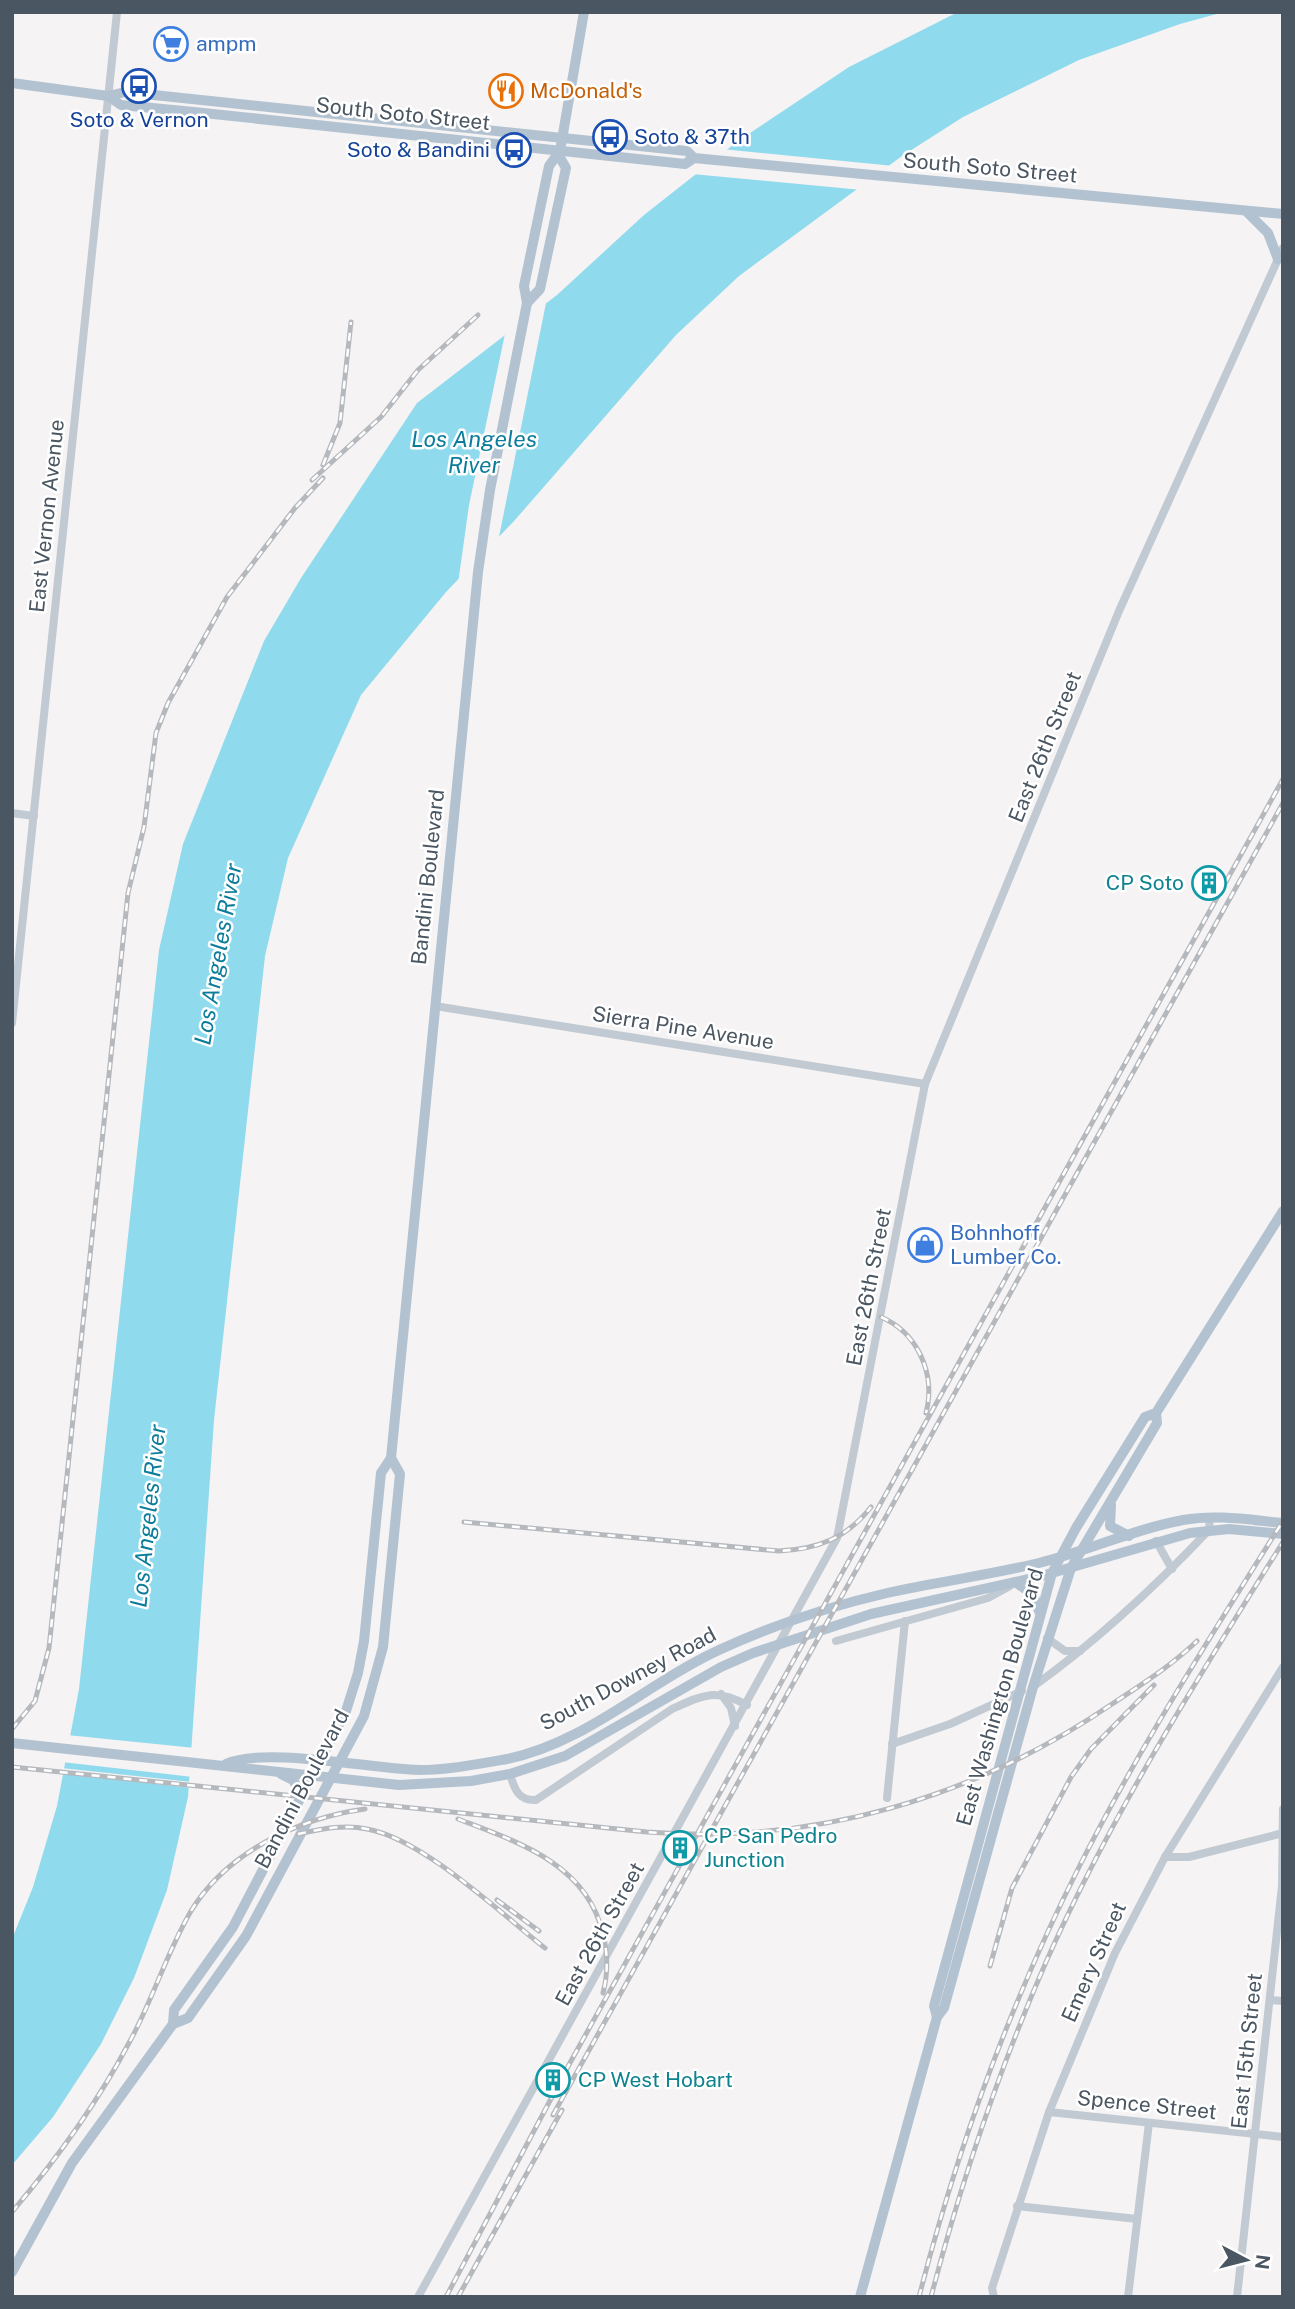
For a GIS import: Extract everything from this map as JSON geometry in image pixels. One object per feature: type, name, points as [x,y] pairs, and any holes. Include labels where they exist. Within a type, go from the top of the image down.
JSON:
[{"type":"main road","points":[[561,147],[584,12]]},
{"type":"main road","name":"South Soto Street","points":[[12,83],[108,96],[125,92],[291,108],[561,147]]},
{"type":"main road","name":"South Soto Street","points":[[108,96],[121,104],[289,122],[561,147],[687,151],[694,158],[712,160],[1283,214]]},
{"type":"main road","points":[[289,122],[291,108]]},
{"type":"main road","name":"Bandini Boulevard","points":[[173,2025],[174,2010],[233,1927],[303,1797],[346,1711],[358,1673],[381,1473],[391,1458],[478,572],[490,490],[527,303],[524,286],[549,166],[561,147]]},
{"type":"main road","name":"Bandini Boulevard","points":[[527,303],[540,289],[566,168],[561,147]]},
{"type":"main road","points":[[1247,212],[1268,233],[1280,253]]},
{"type":"main road","name":"East Washington Boulevard","points":[[937,2017],[934,2006],[1052,1573],[1146,1417],[1156,1413],[1283,1211]]},
{"type":"main road","name":"East Washington Boulevard","points":[[860,2297],[937,2017],[944,2008],[1047,1638],[1071,1568],[1157,1423],[1156,1413]]},
{"type":"main road","name":"Bandini Boulevard","points":[[12,2272],[72,2163],[173,2025],[188,2018],[246,1936],[364,1716],[383,1647],[400,1474],[391,1458]]},
{"type":"main road","points":[[1114,1496],[1108,1516],[1110,1526],[1129,1536]]},
{"type":"main road","name":"South Downey Road","points":[[226,1764],[236,1759],[268,1758],[422,1770],[520,1755],[587,1728],[697,1661],[760,1634],[884,1594],[1060,1557],[1183,1520],[1210,1517],[1283,1523]]},
{"type":"main road","name":"South Downey Road","points":[[12,1743],[226,1764],[235,1768],[279,1773],[420,1785],[510,1774],[565,1755],[677,1690],[753,1653],[871,1614],[1052,1573],[1156,1541],[1209,1530],[1283,1534]]},
{"type":"main road","points":[[1015,1582],[1033,1594],[1040,1612]]},
{"type":"main road","points":[[279,1773],[293,1780],[303,1797]]},
{"type":"street","name":"East Vernon Avenue","points":[[12,1023],[117,12]]},
{"type":"street","name":"East 26th Street","points":[[418,2297],[832,1551],[842,1523],[925,1084],[1119,611],[1280,253]]},
{"type":"street","points":[[12,813],[34,816]]},
{"type":"street","name":"Sierra Pine Avenue","points":[[435,1006],[925,1084]]},
{"type":"street","points":[[892,1744],[950,1724],[1033,1687],[1113,1625],[1172,1569],[1209,1530],[1210,1517]]},
{"type":"street","points":[[1156,1541],[1172,1569]]},
{"type":"street","points":[[836,1641],[988,1598],[1015,1582]]},
{"type":"street","points":[[887,1798],[905,1621]]},
{"type":"street","points":[[1047,1638],[1065,1651],[1080,1651]]},
{"type":"street","name":"Emery Street","points":[[993,2297],[992,2288],[1049,2112],[1115,1952],[1165,1857],[1283,1667]]},
{"type":"street","points":[[721,1694],[730,1707],[735,1727]]},
{"type":"street","points":[[510,1774],[520,1796],[536,1800],[672,1709],[704,1696],[721,1694],[747,1705]]},
{"type":"street","name":"East 15th Street","points":[[1237,2297],[1282,1886],[1283,1809]]},
{"type":"street","points":[[1165,1857],[1189,1857],[1282,1833]]},
{"type":"street","points":[[1270,2000],[1283,2001]]},
{"type":"street","name":"Spence Street","points":[[1049,2112],[1283,2137]]},
{"type":"street","points":[[1128,2297],[1149,2123]]},
{"type":"street","points":[[1017,2206],[1138,2219]]},
{"type":"water","name":"Los Angeles River","points":[[958,12],[1224,12],[1180,24],[1079,60],[963,117],[902,156],[739,276],[676,335],[515,520],[446,592],[361,695],[288,858],[265,956],[214,1420],[188,1797],[167,1890],[134,1978],[101,2044],[53,2117],[12,2165],[12,1939],[33,1887],[57,1806],[79,1689],[159,950],[183,844],[264,641],[301,578],[417,403],[557,295],[644,215],[738,141],[849,67]]},
{"type":"pier","points":[[722,149],[894,166],[862,190],[692,174]]},
{"type":"pier","points":[[547,298],[498,542],[458,584],[469,505],[506,329]]},
{"type":"pier","points":[[67,1735],[195,1748],[193,1777],[62,1762]]},
{"type":"pier","points":[[61,1768],[192,1782],[192,1788],[60,1773]]},
{"type":"railway","points":[[312,480],[381,417],[418,370],[478,315]]},
{"type":"railway","points":[[323,465],[340,423],[351,322]]},
{"type":"railway","points":[[12,1729],[35,1701],[49,1648],[128,893],[144,827],[156,733],[168,703],[227,597],[295,508],[323,478]]},
{"type":"railway","points":[[446,2297],[571,2061],[1283,779]]},
{"type":"railway","points":[[553,2115],[1283,803]]},
{"type":"railway","points":[[881,1317],[905,1333],[921,1356],[928,1384],[926,1413]]},
{"type":"railway","points":[[464,1522],[779,1551],[806,1548],[830,1540],[851,1527],[871,1507]]},
{"type":"railway","points":[[919,2297],[950,2187],[987,2078],[1054,1919],[1102,1823],[1151,1735],[1283,1521]]},
{"type":"railway","points":[[931,2297],[968,2169],[997,2085],[1071,1907],[1157,1748],[1283,1542]]},
{"type":"railway","points":[[12,1767],[647,1832],[710,1834],[771,1831],[832,1822],[891,1808],[949,1789],[1005,1765],[1059,1737],[1112,1704],[1167,1667],[1197,1641]]},
{"type":"railway","points":[[990,1966],[1012,1888],[1071,1777],[1091,1749],[1154,1685]]},
{"type":"railway","points":[[12,2212],[60,2151],[118,2064],[182,1927],[206,1890],[224,1871],[267,1841],[315,1820],[365,1809]]},
{"type":"railway","points":[[458,1819],[504,1837],[547,1859],[566,1873],[582,1890],[595,1910],[605,1941],[607,1971],[603,1993]]},
{"type":"railway","points":[[298,1834],[350,1827],[389,1836],[412,1847],[460,1879],[545,1948]]},
{"type":"railway","points":[[497,1900],[539,1931]]},
{"type":"railway","points":[[458,2297],[562,2110]]},
{"type":"place","name":"ampm","points":[[171,44]]},
{"type":"place","name":"Soto & Vernon","points":[[139,86]]},
{"type":"place","name":"McDonald's","points":[[506,91]]},
{"type":"place","name":"Soto & 37th","points":[[610,137]]},
{"type":"place","name":"Soto & Bandini","points":[[514,150]]},
{"type":"place","name":"CP Soto","points":[[1209,883]]},
{"type":"place","name":"Bohnhoff Lumber Co.","points":[[925,1245]]},
{"type":"place","name":"CP San Pedro Junction","points":[[680,1848]]},
{"type":"place","name":"CP West Hobart","points":[[553,2080]]}]
